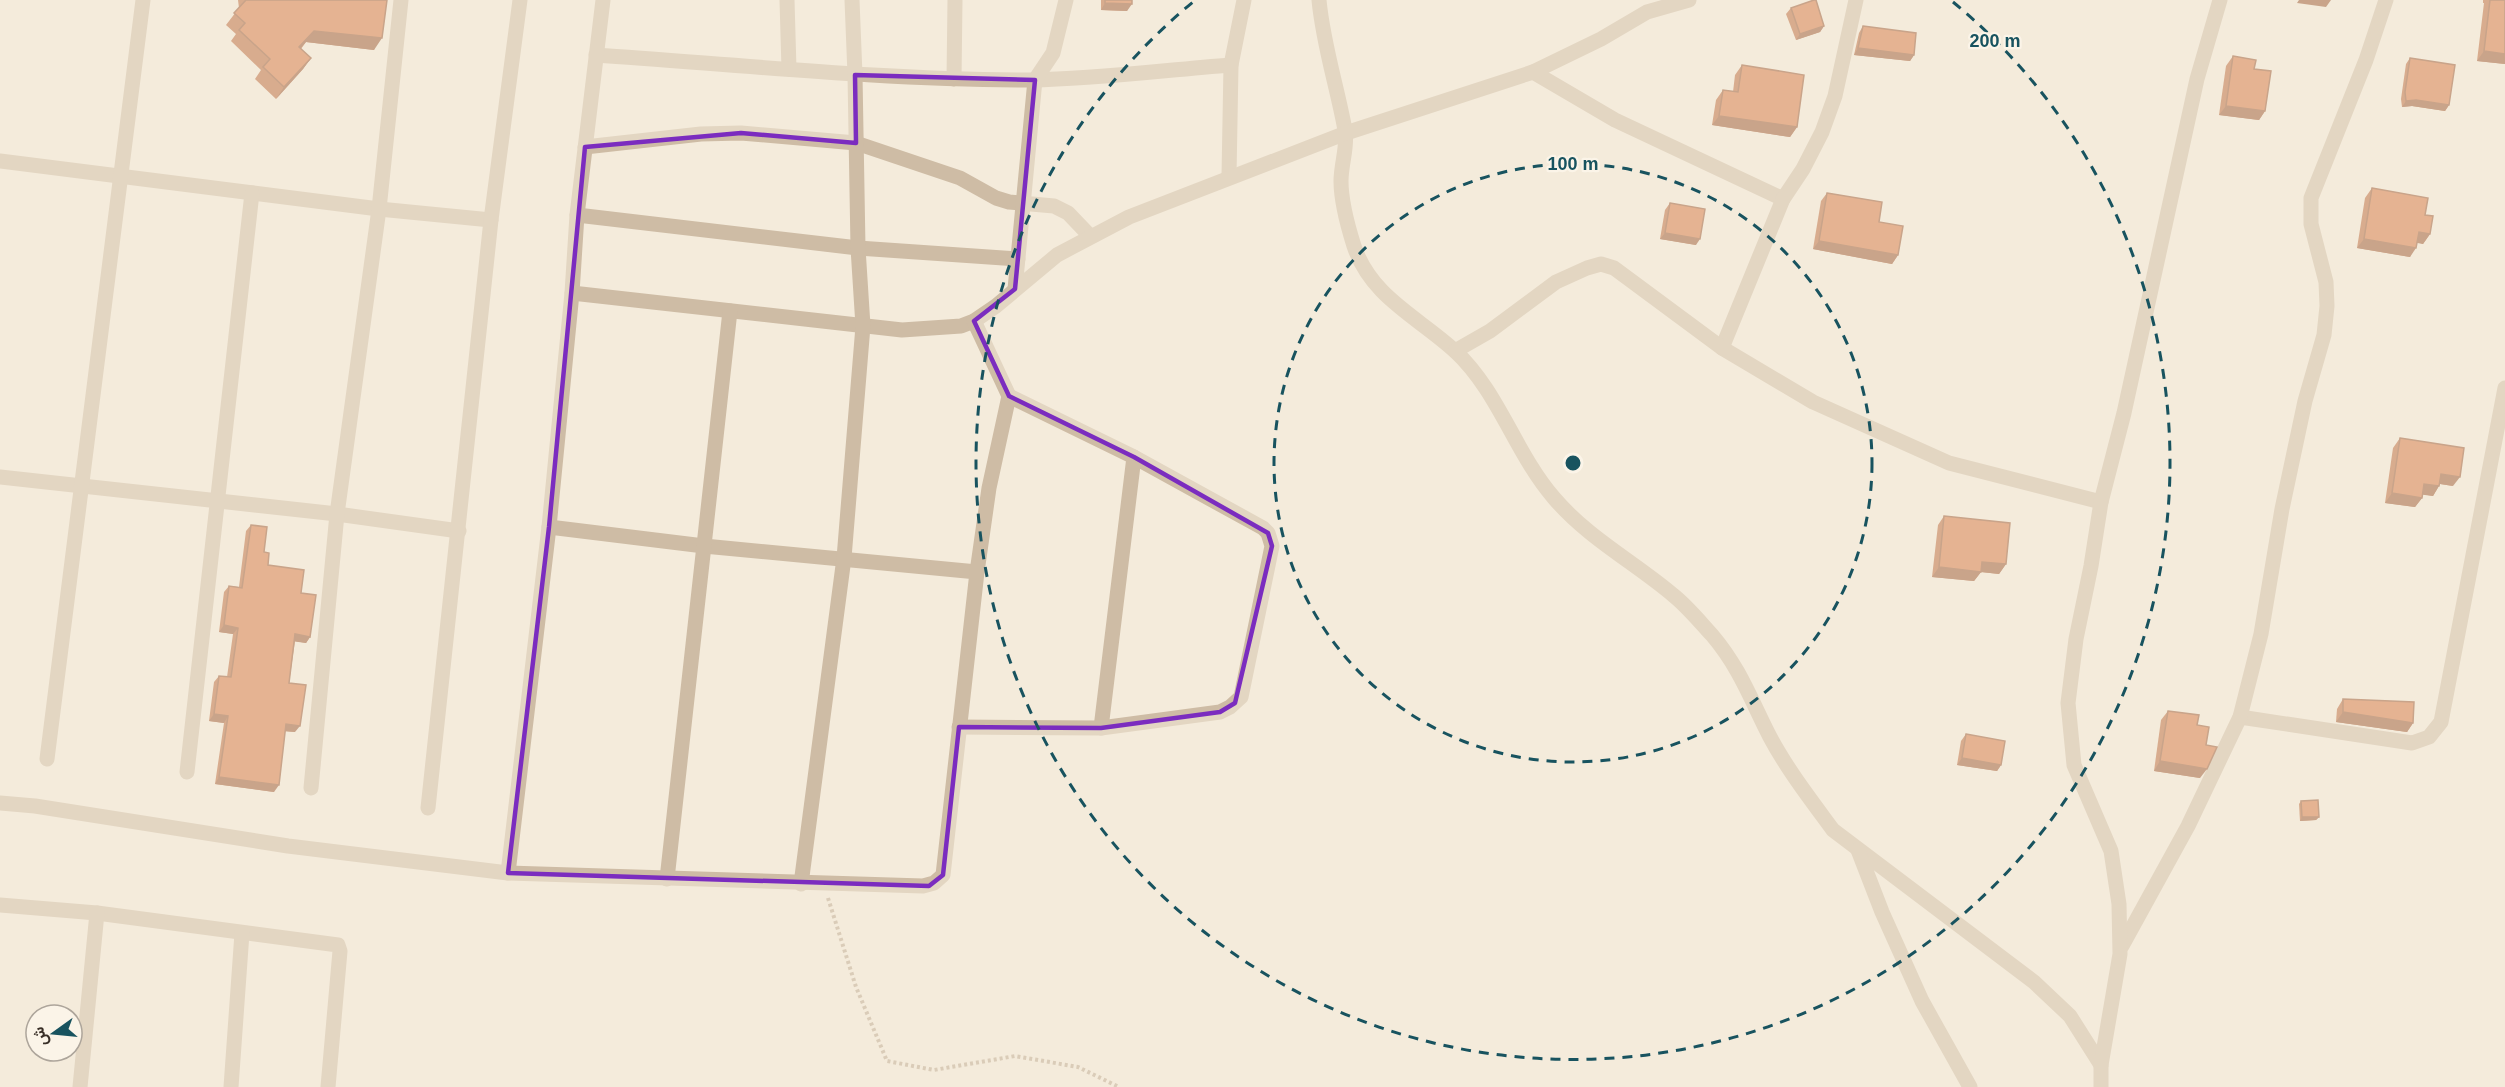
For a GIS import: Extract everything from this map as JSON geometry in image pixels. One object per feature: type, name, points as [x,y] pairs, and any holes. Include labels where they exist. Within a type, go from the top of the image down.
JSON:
[{"type":"street","points":[[47,759],[143,0]]},
{"type":"street","points":[[311,788],[336,514],[379,209],[401,0]]},
{"type":"street","points":[[428,808],[491,220],[520,0]]},
{"type":"street","points":[[508,873],[549,527],[572,293],[577,215],[603,0]]},
{"type":"street","points":[[787,0],[789,69]]},
{"type":"street","points":[[801,884],[844,558],[863,326],[858,248],[852,0]]},
{"type":"street","points":[[954,79],[955,0]]},
{"type":"street","points":[[1015,289],[1035,80],[1053,53],[1066,0]]},
{"type":"street","points":[[1229,176],[1231,65],[1244,0]]},
{"type":"street","points":[[1319,0],[1322,28],[1346,133],[1341,183],[1354,247],[1370,278],[1397,307],[1455,351],[1483,383],[1502,412],[1531,469],[1556,500],[1599,541],[1675,596],[1734,662],[1771,739],[1833,830],[2034,982],[2070,1016],[2101,1065]]},
{"type":"street","points":[[572,293],[902,330],[941,328],[974,321],[1058,255],[1129,217],[1229,176],[1346,133],[1533,72],[1601,39],[1647,12],[1689,0]]},
{"type":"street","points":[[1722,348],[1783,199],[1822,132],[1835,96],[1856,0]]},
{"type":"street","points":[[2101,1087],[2101,1065],[2120,949],[2120,904],[2111,851],[2074,765],[2068,703],[2076,639],[2101,502],[2124,413],[2198,79],[2220,0]]},
{"type":"street","points":[[2120,949],[2188,826],[2240,717],[2261,634],[2282,510],[2305,400],[2324,335],[2327,306],[2326,282],[2310,224],[2311,198],[2366,60],[2386,0]]},
{"type":"street","points":[[596,55],[855,75],[954,79],[1035,80],[1231,65]]},
{"type":"street","points":[[1533,72],[1615,120],[1783,199]]},
{"type":"street","points":[[585,147],[701,134],[741,133],[856,143],[960,178],[996,198],[1054,206],[1068,213],[1090,236]]},
{"type":"street","points":[[0,161],[379,209],[491,220]]},
{"type":"street","points":[[187,772],[215,502],[252,193]]},
{"type":"street","points":[[577,215],[858,248],[1018,259]]},
{"type":"street","points":[[1455,351],[1490,331],[1556,282],[1601,264],[1614,268],[1722,348],[1813,402],[1949,463],[2101,502]]},
{"type":"street","points":[[668,879],[730,310]]},
{"type":"street","points":[[0,803],[35,806],[288,846],[508,873],[801,884],[929,886],[943,875],[977,572],[989,488],[1009,396],[974,321]]},
{"type":"street","points":[[2240,717],[2412,743],[2429,737],[2441,722],[2505,388]]},
{"type":"street","points":[[959,727],[1101,728],[1220,712],[1236,704],[1240,697],[1272,546],[1268,533],[1263,528],[1134,457],[1009,396]]},
{"type":"street","points":[[1101,728],[1134,457]]},
{"type":"street","points":[[0,477],[336,514],[459,531]]},
{"type":"street","points":[[549,527],[704,546],[977,572]]},
{"type":"street","points":[[1858,850],[1882,912],[1922,1001],[1970,1087]]},
{"type":"street","points":[[0,905],[97,913],[333,943],[340,947],[328,1087]]},
{"type":"street","points":[[80,1087],[97,913]]},
{"type":"street","points":[[231,1087],[242,933]]},
{"type":"path","points":[[823,883],[856,987],[887,1061],[934,1070],[1015,1056],[1078,1067],[1119,1087]]},
{"type":"highlighted area","points":[[855,75],[1035,80],[1015,289],[974,321],[1009,396],[1134,457],[1268,533],[1272,546],[1235,703],[1220,712],[1101,728],[959,727],[943,875],[929,886],[508,873],[549,527],[585,147],[741,133],[856,143]]},
{"type":"building","points":[[246,0],[387,0],[382,38],[314,31],[299,47],[311,58],[284,87],[263,67],[270,59],[239,30],[245,23],[234,13]]},
{"type":"building","points":[[1105,0],[1132,0],[1132,4],[1105,3]]},
{"type":"building","points":[[1816,0],[1824,26],[1800,34],[1791,8]]},
{"type":"building","points":[[2490,0],[2505,0],[2505,54],[2484,51]]},
{"type":"building","points":[[1863,26],[1916,33],[1914,55],[1858,48]]},
{"type":"building","points":[[2233,56],[2256,60],[2254,69],[2271,71],[2265,111],[2226,106]]},
{"type":"building","points":[[2410,58],[2455,65],[2449,105],[2416,100],[2406,101],[2405,92]]},
{"type":"building","points":[[1742,65],[1804,75],[1797,127],[1719,116],[1723,90],[1738,92]]},
{"type":"building","points":[[2372,188],[2428,198],[2425,215],[2433,216],[2430,234],[2419,232],[2416,248],[2364,239]]},
{"type":"building","points":[[1827,193],[1882,202],[1879,222],[1903,226],[1898,255],[1819,241]]},
{"type":"building","points":[[1670,203],[1705,209],[1700,239],[1665,233]]},
{"type":"building","points":[[2400,438],[2464,448],[2460,477],[2441,474],[2439,486],[2424,484],[2422,498],[2392,493]]},
{"type":"building","points":[[1944,516],[2010,523],[2006,564],[1982,562],[1981,572],[1939,567]]},
{"type":"building","points":[[251,525],[267,527],[264,552],[269,553],[268,565],[304,570],[301,593],[316,595],[310,637],[295,634],[289,683],[306,685],[300,726],[286,724],[279,785],[219,777],[228,716],[214,714],[219,676],[231,677],[238,628],[224,625],[229,586],[242,588]]},
{"type":"building","points":[[2343,699],[2414,702],[2413,723],[2343,712]]},
{"type":"building","points":[[2168,711],[2199,715],[2197,725],[2209,727],[2206,745],[2217,747],[2207,769],[2160,761]]},
{"type":"building","points":[[1966,734],[2005,741],[2001,765],[1962,758]]},
{"type":"building","points":[[2318,800],[2319,817],[2302,817],[2301,801]]}]
